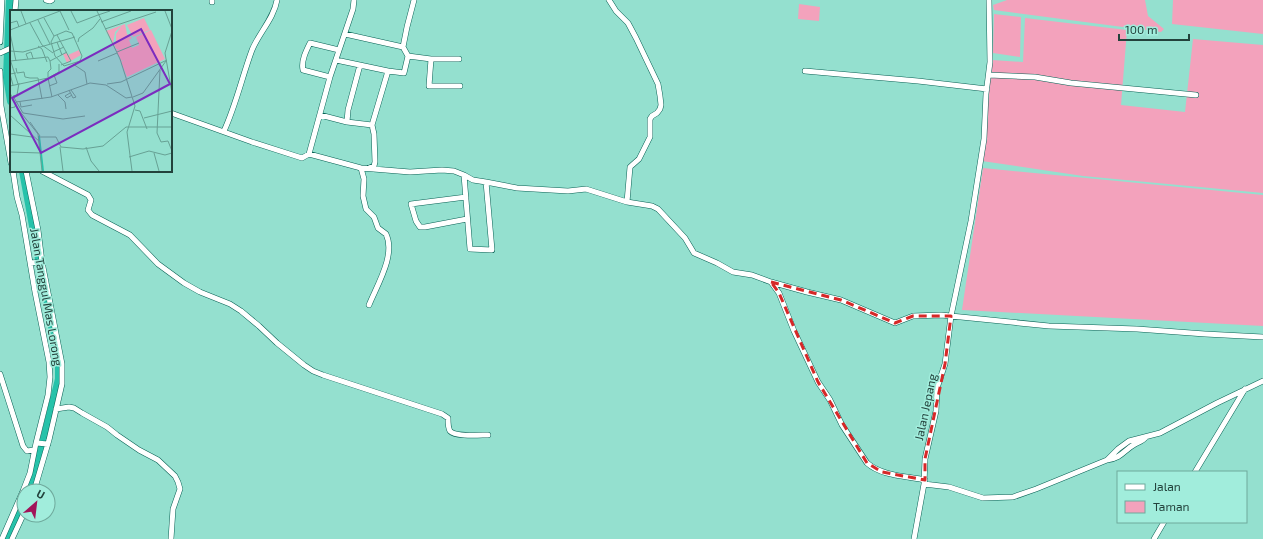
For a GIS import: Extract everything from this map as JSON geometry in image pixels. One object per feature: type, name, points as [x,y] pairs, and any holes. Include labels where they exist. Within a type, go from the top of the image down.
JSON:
[{"type":"street","points":[[0,42],[2,0]]},
{"type":"street","points":[[15,10],[16,0]]},
{"type":"street","points":[[46,0],[52,0]]},
{"type":"street","points":[[224,131],[231,116],[258,36],[270,16],[277,0]]},
{"type":"street","points":[[172,113],[190,121],[302,158],[309,154],[330,78],[353,9],[354,0]]},
{"type":"street","points":[[336,60],[404,73],[408,56],[403,47],[414,0]]},
{"type":"street","points":[[609,0],[616,11],[628,23],[636,38],[658,84],[660,96],[660,109],[650,119],[650,137],[640,159],[630,167],[627,202]]},
{"type":"street","name":"Jalan Jepang","points":[[914,539],[924,482],[925,459],[936,411],[938,388],[945,364],[951,316],[971,221],[984,138],[990,50],[989,0]]},
{"type":"street","points":[[345,34],[403,47]]},
{"type":"street","points":[[330,78],[303,70],[302,65],[306,51],[310,43],[339,50]]},
{"type":"street","points":[[408,56],[431,59],[459,59]]},
{"type":"street","points":[[431,59],[429,86],[460,86]]},
{"type":"street","points":[[347,122],[348,110],[360,65]]},
{"type":"street","points":[[0,71],[1,106],[10,157]]},
{"type":"street","points":[[369,168],[374,166],[375,162],[374,134],[372,125],[388,71]]},
{"type":"street","points":[[805,71],[918,81],[987,90]]},
{"type":"street","points":[[988,75],[1036,78],[1196,95]]},
{"type":"street","points":[[320,115],[347,122],[372,125]]},
{"type":"street","points":[[309,154],[361,168],[410,172],[442,170],[454,171],[473,180],[517,188],[568,192],[586,189],[627,202],[652,206],[658,209],[685,238],[694,253],[718,263],[733,272],[752,274],[771,282],[841,300],[895,323],[913,316],[941,315],[1049,326],[1137,329],[1263,337]]},
{"type":"street","points":[[361,168],[364,179],[363,196],[366,208],[374,218],[378,228],[386,234],[389,244],[388,260],[369,305]]},
{"type":"street","name":"Jalan Tanggul Mas Lorong","points":[[2,539],[26,484],[48,395],[50,377],[36,262],[17,197],[13,172]]},
{"type":"street","points":[[26,172],[38,230],[36,262],[62,364],[62,384],[36,483]]},
{"type":"street","points":[[44,172],[88,195],[91,200],[88,211],[92,215],[130,235],[158,264],[184,283],[200,292],[230,304],[241,311],[308,368],[323,375],[442,414],[448,418],[449,430],[453,433],[463,435],[488,435]]},
{"type":"street","points":[[464,175],[470,249],[492,250],[486,182]]},
{"type":"street","points":[[466,197],[411,204],[416,222],[420,227],[467,219]]},
{"type":"street","points":[[771,282],[780,293],[786,313],[818,382],[830,400],[842,425],[867,462],[882,472],[949,487],[983,498],[1013,497],[1107,460],[1115,459],[1147,437],[1160,433],[1263,381]]},
{"type":"street","points":[[0,374],[2,386],[24,449],[27,451],[34,450]]},
{"type":"street","points":[[1196,471],[1245,389]]},
{"type":"street","points":[[56,410],[69,407],[74,408],[107,427],[139,450],[158,460],[175,476],[180,489],[174,509],[171,539]]},
{"type":"street","points":[[37,442],[47,444]]},
{"type":"street","points":[[12,539],[19,523]]},
{"type":"street","points":[[1154,539],[1163,523]]},
{"type":"highlighted area","points":[[771,282],[841,300],[895,323],[913,316],[951,316],[945,364],[925,459],[925,480],[882,472],[867,463],[818,382],[779,293]]},
{"type":"green space","points":[[1007,0],[1145,0],[1148,16],[1164,29],[1161,32],[994,10],[993,5]]},
{"type":"green space","points":[[1173,0],[1263,0],[1263,34],[1172,24]]},
{"type":"green space","points":[[799,4],[820,7],[819,21],[798,19]]},
{"type":"green space","points":[[994,14],[1021,17],[1020,57],[993,53]]},
{"type":"green space","points":[[1025,18],[1127,30],[1121,105],[1185,112],[1193,39],[1263,45],[1263,193],[1083,176],[982,161],[992,60],[1023,62]]},
{"type":"green space","points":[[983,168],[1263,195],[1263,326],[962,310]]},
{"type":"waterway","points":[[10,0],[7,77],[10,95]]},
{"type":"waterway","points":[[23,172],[41,270]]},
{"type":"waterway","points":[[33,483],[59,379],[59,365],[46,293]]},
{"type":"waterway","points":[[8,539],[16,521]]}]
